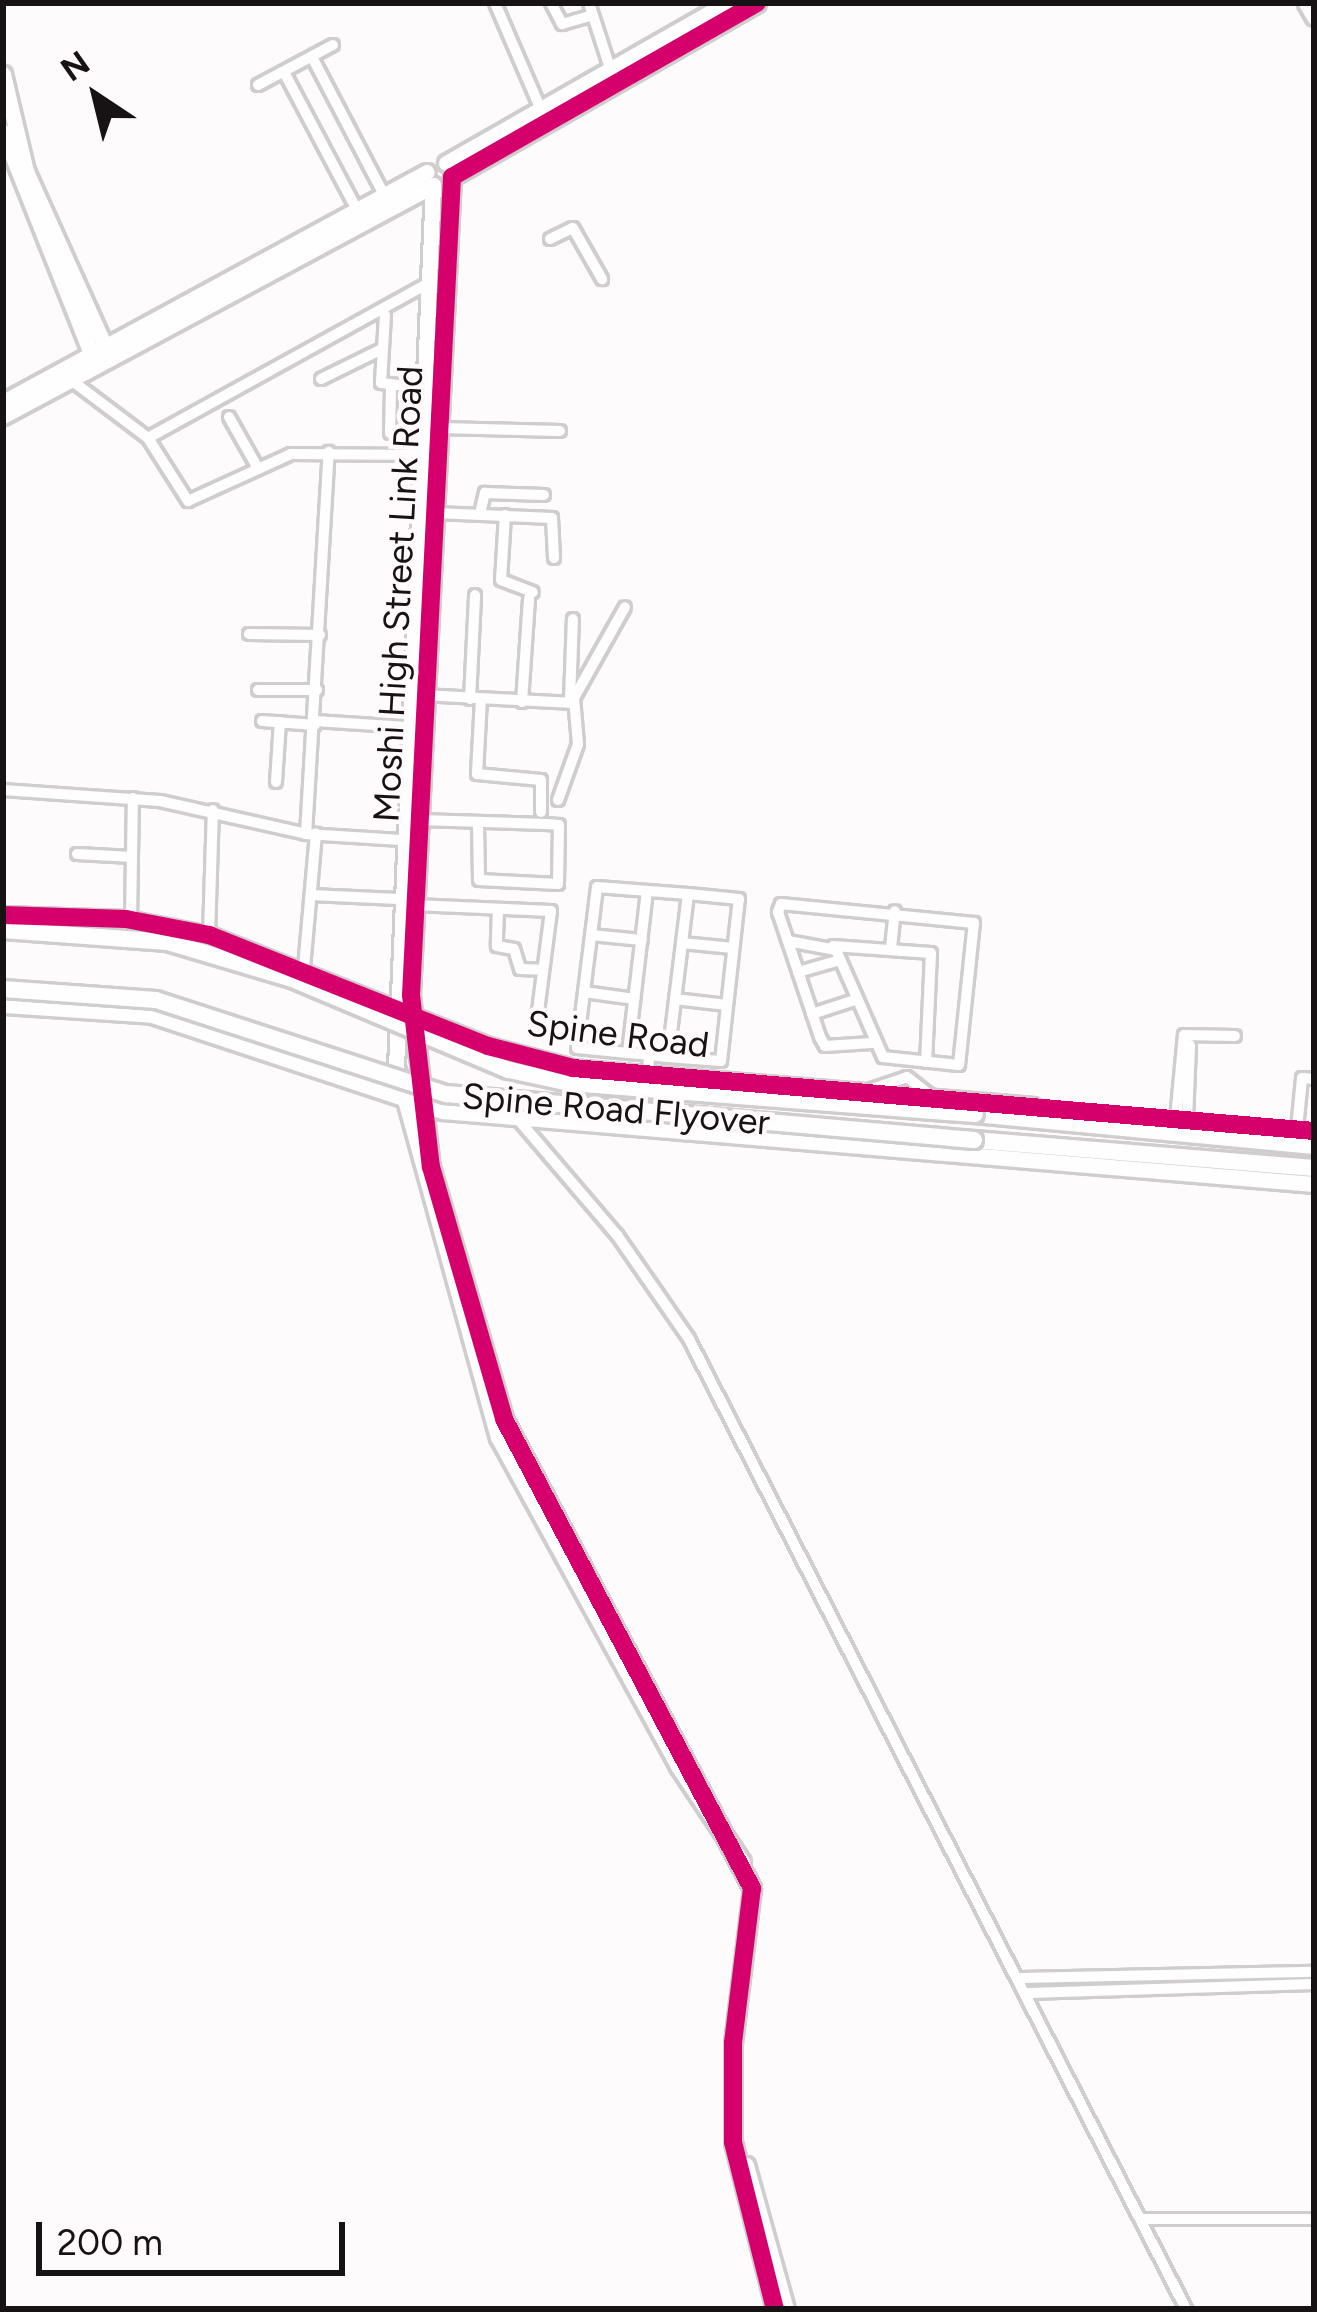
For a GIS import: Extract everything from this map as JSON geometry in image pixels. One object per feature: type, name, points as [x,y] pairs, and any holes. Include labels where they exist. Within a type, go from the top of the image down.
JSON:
[{"type":"main road","name":"Spine Road Flyover","points":[[3,930],[168,941],[292,979],[509,1070],[570,1083],[975,1114],[1031,1114]]},
{"type":"main road","name":"Spine Road Flyover","points":[[3,989],[155,1000],[446,1094],[974,1140],[1028,1151]]},
{"type":"main road","name":"Spine Road","points":[[1031,1114],[1314,1146]]},
{"type":"main road","points":[[1028,1151],[1314,1168]]},
{"type":"street","points":[[495,3],[541,110]]},
{"type":"street","points":[[551,3],[562,24],[590,10],[611,71]]},
{"type":"street","points":[[449,170],[700,10],[727,3]]},
{"type":"street","points":[[3,416],[356,210],[449,170],[757,3]]},
{"type":"street","points":[[1306,3],[1314,17]]},
{"type":"street","points":[[258,86],[333,45]]},
{"type":"street","points":[[312,57],[384,195]]},
{"type":"street","points":[[284,72],[356,210]]},
{"type":"street","points":[[3,74],[26,171],[101,356]]},
{"type":"street","points":[[3,132],[101,356]]},
{"type":"street","name":"Moshi High Street Link Road","points":[[412,1106],[413,1014],[401,840],[407,727],[417,695],[435,513],[434,434],[449,170]]},
{"type":"street","points":[[3,402],[101,356],[430,178]]},
{"type":"street","name":"Moshi High Street Link Road","points":[[412,1106],[396,1006],[419,820],[421,455],[434,434],[424,388],[430,178]]},
{"type":"street","points":[[550,239],[572,228],[602,279]]},
{"type":"street","points":[[148,438],[429,283]]},
{"type":"street","points":[[385,315],[381,383],[391,388],[424,388]]},
{"type":"street","points":[[321,380],[382,349]]},
{"type":"street","points":[[70,380],[148,438],[188,501],[256,465],[329,452],[421,455]]},
{"type":"street","points":[[390,433],[391,388]]},
{"type":"street","points":[[229,417],[256,465]]},
{"type":"street","points":[[434,434],[560,431]]},
{"type":"street","points":[[304,968],[329,452]]},
{"type":"street","points":[[480,514],[485,493],[544,495]]},
{"type":"street","points":[[435,513],[556,520],[554,557]]},
{"type":"street","points":[[505,515],[501,580],[531,595],[522,702]]},
{"type":"street","points":[[475,595],[477,774],[541,779],[542,812]]},
{"type":"street","points":[[572,703],[625,607]]},
{"type":"street","points":[[558,800],[578,744],[572,703],[573,619]]},
{"type":"street","points":[[249,634],[320,635]]},
{"type":"street","points":[[258,690],[317,690]]},
{"type":"street","points":[[417,695],[572,703]]},
{"type":"street","points":[[262,721],[407,727]]},
{"type":"street","points":[[276,782],[280,722]]},
{"type":"street","points":[[3,790],[133,798],[311,834],[401,840]]},
{"type":"street","points":[[131,920],[133,798]]},
{"type":"street","points":[[208,935],[213,811]]},
{"type":"street","points":[[419,820],[478,822],[559,825],[558,884],[479,880],[478,822]]},
{"type":"street","points":[[77,854],[132,857]]},
{"type":"street","points":[[597,886],[688,894],[739,899],[722,1061],[577,1048],[597,886]]},
{"type":"street","points":[[628,1053],[647,891]]},
{"type":"street","points":[[668,1057],[688,894]]},
{"type":"street","points":[[310,895],[550,910],[536,1026]]},
{"type":"street","points":[[832,946],[872,1043],[900,1060],[963,1062],[974,922],[895,911],[781,904],[798,972],[829,1050],[872,1043]]},
{"type":"street","points":[[498,909],[497,946],[514,949],[520,969],[543,970]]},
{"type":"street","points":[[892,948],[895,911]]},
{"type":"street","name":"Spine Road","points":[[3,915],[131,920],[208,935],[304,968],[513,1055],[647,1075],[933,1097],[1031,1114]]},
{"type":"street","points":[[591,935],[642,940]]},
{"type":"street","points":[[788,941],[926,950],[934,960],[926,1062]]},
{"type":"street","points":[[682,943],[733,948]]},
{"type":"street","points":[[798,972],[840,960]]},
{"type":"street","points":[[584,992],[634,999]]},
{"type":"street","points":[[675,999],[727,1005]]},
{"type":"street","points":[[812,1014],[856,1000]]},
{"type":"street","points":[[3,1005],[152,1015],[412,1106],[516,1118],[1028,1151],[1314,1184]]},
{"type":"street","points":[[1190,1046],[1182,1119],[1184,1036],[1235,1036]]},
{"type":"street","points":[[647,1075],[650,1055]]},
{"type":"street","points":[[898,1076],[900,1060]]},
{"type":"street","points":[[863,1092],[898,1076]]},
{"type":"street","points":[[898,1076],[933,1097]]},
{"type":"street","points":[[1297,1129],[1301,1078],[1314,1079]]},
{"type":"street","points":[[412,1106],[504,1419],[604,1619],[742,1862],[754,1902],[733,2043],[740,2190],[775,2309]]},
{"type":"street","points":[[516,1118],[617,1234],[689,1339],[1022,1978],[1186,2309]]},
{"type":"street","points":[[1022,1978],[1314,1972]]},
{"type":"street","points":[[1029,1993],[1314,1984]]},
{"type":"street","points":[[736,2134],[786,2309]]},
{"type":"street","points":[[1142,2219],[1314,2219]]},
{"type":"tunnel","points":[[1032,1106],[1314,1131]]},
{"type":"cycle path","points":[[757,3],[452,177],[411,995],[431,1167],[504,1419],[752,1888],[733,2043],[733,2142],[775,2309]]},
{"type":"cycle path","points":[[3,915],[126,919],[209,935],[488,1046],[573,1068],[1314,1131]]}]
